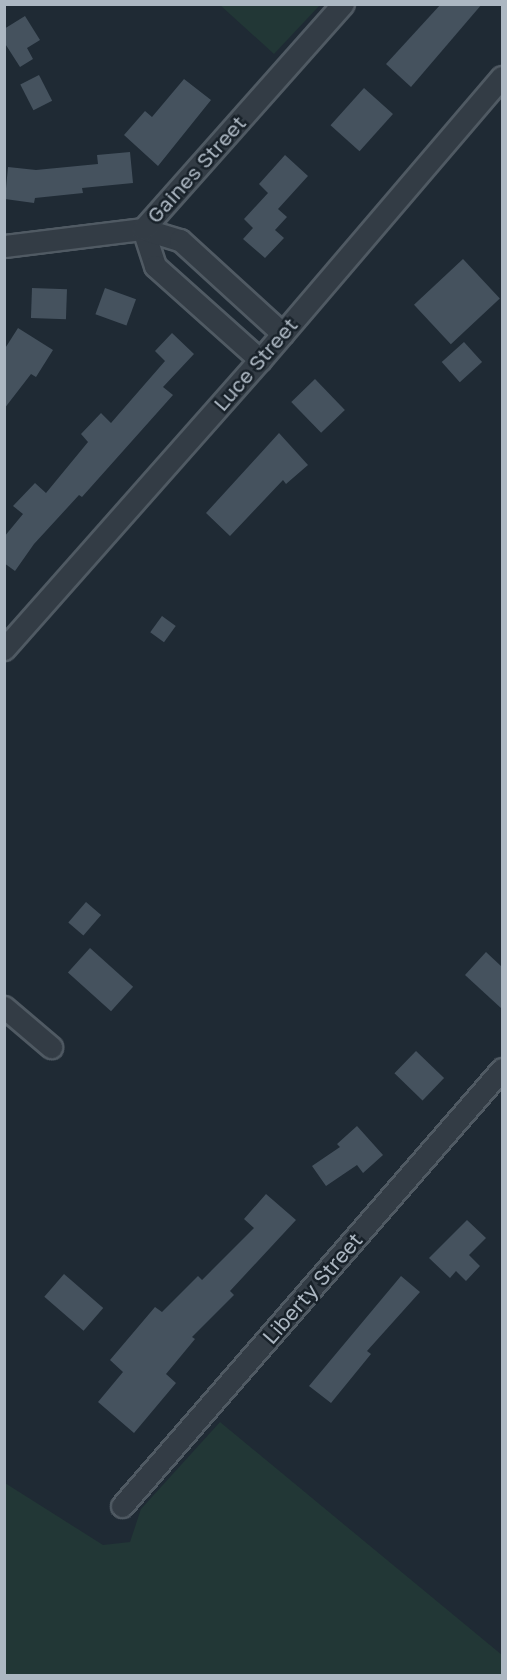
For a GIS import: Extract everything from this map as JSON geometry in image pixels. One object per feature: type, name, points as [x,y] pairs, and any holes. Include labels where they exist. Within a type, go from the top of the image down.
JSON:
[{"type":"street","name":"Gaines Street","points":[[4,246],[143,230],[343,4]]},
{"type":"street","name":"Luce Street","points":[[4,649],[283,334],[502,77]]},
{"type":"street","points":[[143,230],[180,240],[283,334]]},
{"type":"street","points":[[143,230],[155,266],[260,360]]},
{"type":"street","points":[[4,1007],[51,1047]]},
{"type":"street","name":"Liberty Street","points":[[122,1506],[502,1070]]},
{"type":"green space","points":[[220,5],[320,5],[274,54]]},
{"type":"green space","points":[[220,1422],[502,1655],[502,1675],[5,1675],[5,1483],[103,1545],[130,1542],[141,1509]]},
{"type":"building","points":[[441,4],[482,4],[411,87],[386,64]]},
{"type":"building","points":[[25,16],[40,40],[27,48],[33,59],[20,67],[4,42],[4,29]]},
{"type":"building","points":[[39,75],[52,101],[33,110],[20,85]]},
{"type":"building","points":[[184,79],[211,100],[158,166],[124,135],[145,111],[152,117]]},
{"type":"building","points":[[364,88],[393,114],[360,151],[331,125]]},
{"type":"building","points":[[130,152],[133,183],[82,188],[83,193],[35,198],[34,203],[5,199],[8,167],[36,170],[98,164],[97,155]]},
{"type":"building","points":[[285,155],[308,176],[278,209],[287,217],[275,230],[284,238],[265,258],[243,239],[253,228],[244,219],[268,193],[259,184]]},
{"type":"building","points":[[463,259],[500,298],[451,344],[414,305]]},
{"type":"building","points":[[32,288],[67,289],[66,319],[31,318]]},
{"type":"building","points":[[105,288],[136,299],[126,326],[95,314]]},
{"type":"building","points":[[18,328],[53,350],[36,377],[31,374],[4,409],[4,350]]},
{"type":"building","points":[[172,333],[194,354],[163,387],[173,395],[82,497],[79,495],[34,544],[15,571],[4,563],[4,537],[23,514],[13,506],[35,483],[46,493],[88,442],[81,434],[101,413],[111,423],[165,361],[155,351]]},
{"type":"building","points":[[464,342],[482,362],[460,382],[442,362]]},
{"type":"building","points":[[315,379],[345,410],[321,433],[291,402]]},
{"type":"building","points":[[279,433],[308,465],[286,484],[283,480],[230,536],[206,513]]},
{"type":"building","points":[[162,616],[176,626],[164,642],[150,632]]},
{"type":"building","points":[[86,902],[101,915],[83,935],[68,922]]},
{"type":"building","points":[[90,948],[133,987],[111,1011],[68,973]]},
{"type":"building","points":[[486,952],[502,967],[502,1009],[465,975]]},
{"type":"building","points":[[416,1051],[444,1078],[423,1100],[394,1073]]},
{"type":"building","points":[[357,1126],[383,1155],[363,1173],[357,1165],[326,1186],[312,1166],[340,1147],[337,1144]]},
{"type":"building","points":[[266,1194],[296,1220],[230,1291],[234,1295],[192,1337],[195,1339],[166,1374],[176,1383],[134,1433],[98,1402],[123,1372],[110,1360],[155,1307],[162,1312],[198,1276],[202,1280],[254,1228],[244,1219]]},
{"type":"building","points":[[467,1220],[486,1238],[469,1255],[480,1266],[466,1281],[456,1271],[450,1278],[429,1258]]},
{"type":"building","points":[[64,1274],[103,1308],[84,1331],[44,1297]]},
{"type":"building","points":[[401,1276],[420,1292],[367,1351],[371,1354],[331,1403],[309,1386]]}]
